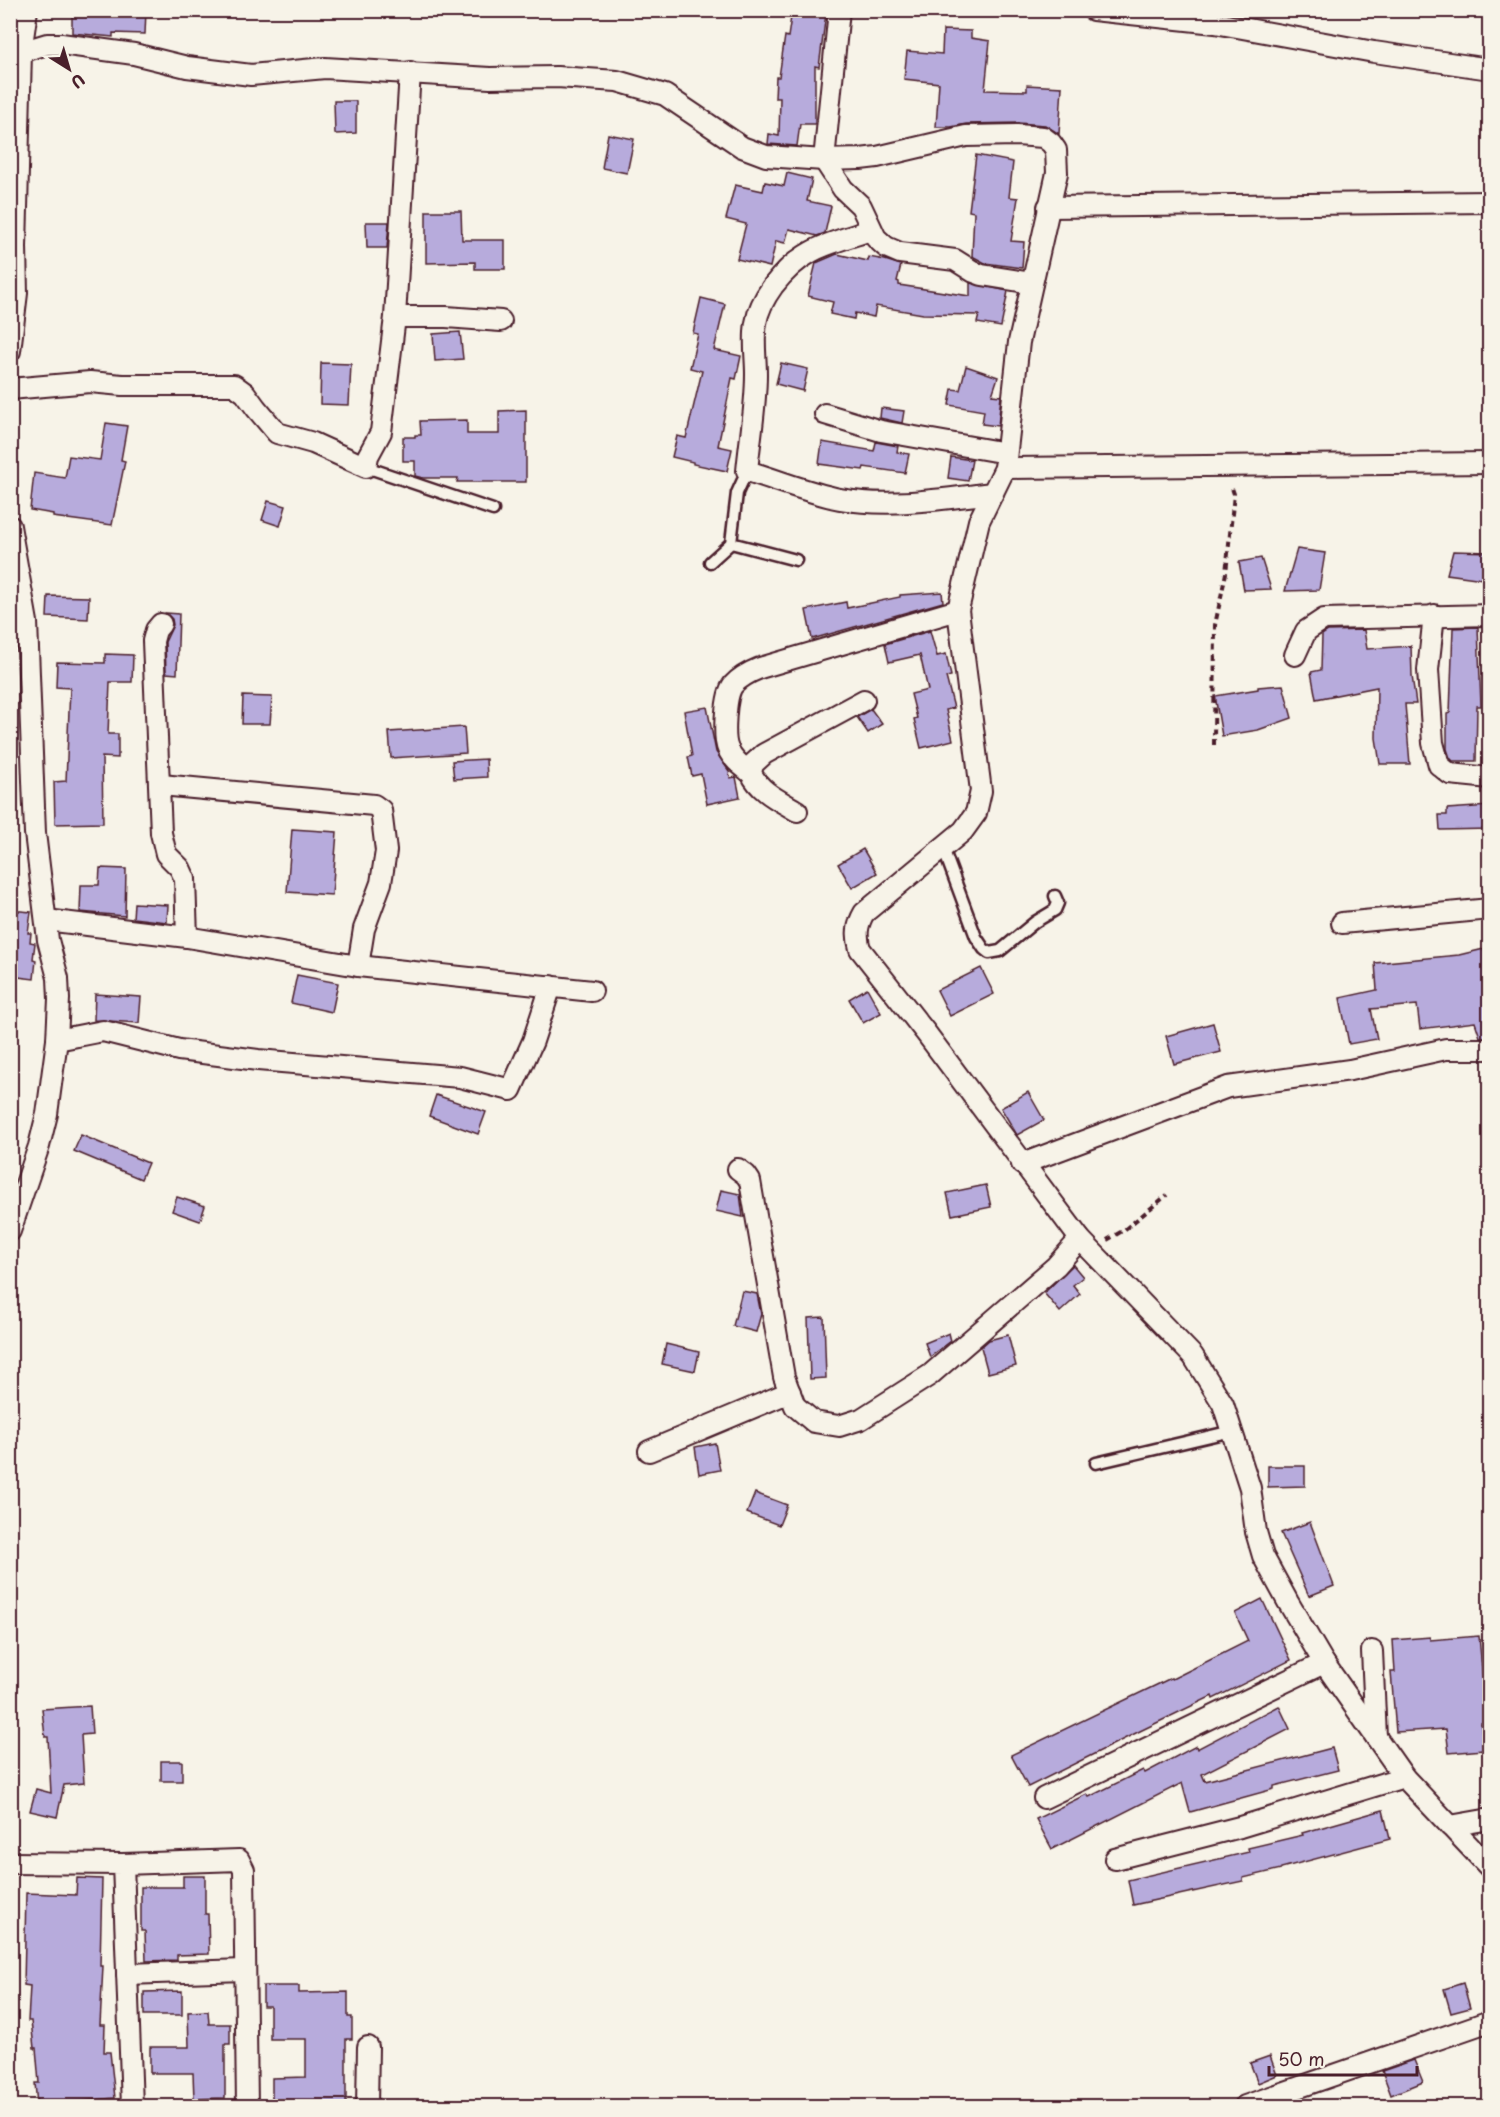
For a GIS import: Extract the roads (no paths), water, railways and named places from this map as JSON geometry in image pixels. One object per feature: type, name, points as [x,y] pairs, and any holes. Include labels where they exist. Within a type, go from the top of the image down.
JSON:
[{"type":"street","points":[[10,351],[17,293],[15,136],[21,52],[27,10]]},
{"type":"street","points":[[839,10],[824,160],[843,189],[867,215],[871,231],[880,243],[900,254],[955,260],[982,275],[1032,283]]},
{"type":"street","points":[[1093,10],[1215,23],[1374,52],[1490,69]]},
{"type":"street","points":[[21,52],[47,44],[60,44],[134,54],[187,67],[251,75],[325,68],[490,78],[556,77],[617,81],[665,96],[742,147],[766,156],[824,160],[877,157],[966,136],[1043,137],[1056,150],[1058,164],[1019,342],[1005,460],[993,493],[979,521],[958,610],[981,791],[976,813],[963,831],[864,913],[859,922],[857,936],[860,949],[1085,1244],[1192,1356],[1223,1404],[1250,1488],[1256,1532],[1263,1556],[1324,1663],[1404,1777],[1490,1868]]},
{"type":"street","points":[[10,389],[90,382],[122,385],[234,385],[245,393],[277,433],[313,443],[366,467],[368,456],[381,432],[395,317],[410,72]]},
{"type":"street","points":[[1048,207],[1490,202]]},
{"type":"street","points":[[871,231],[816,248],[801,257],[786,269],[765,298],[756,321],[756,375],[747,471],[839,499],[873,503],[906,503],[993,493]]},
{"type":"street","points":[[395,317],[446,317],[501,321]]},
{"type":"street","points":[[825,414],[881,431],[1005,460],[1227,467],[1490,463]]},
{"type":"street","points":[[10,526],[27,622],[19,651],[35,833],[48,940],[58,978],[57,1040],[47,1114],[39,1146],[17,1189],[10,1231]]},
{"type":"street","points":[[796,811],[766,792],[755,782],[751,773],[735,760],[726,741],[727,695],[732,686],[740,678],[760,668],[958,610]]},
{"type":"street","points":[[1434,615],[1428,670],[1433,743],[1439,765],[1450,774],[1490,778]]},
{"type":"street","points":[[1295,655],[1306,631],[1324,619],[1490,615]]},
{"type":"street","points":[[161,624],[156,630],[153,642],[163,845],[166,854],[180,868],[185,879],[187,936]]},
{"type":"street","points":[[751,773],[753,764],[764,754],[864,700]]},
{"type":"street","points":[[160,785],[374,805],[379,808],[386,851],[381,883],[364,929],[358,966]]},
{"type":"street","points":[[1342,923],[1490,909]]},
{"type":"street","points":[[46,920],[187,936],[358,966],[592,991]]},
{"type":"street","points":[[57,1040],[103,1031],[179,1050],[258,1060],[460,1077],[511,1090],[533,1041],[551,986]]},
{"type":"street","points":[[1022,1164],[1228,1087],[1350,1070],[1446,1049],[1490,1049]]},
{"type":"street","points":[[738,1169],[750,1181],[784,1377],[795,1406],[814,1422],[838,1426],[861,1419],[930,1375],[1056,1266],[1085,1244]]},
{"type":"street","points":[[649,1451],[790,1392]]},
{"type":"street","points":[[1372,1652],[1376,1737]]},
{"type":"street","points":[[1044,1798],[1324,1663]]},
{"type":"street","points":[[1115,1859],[1240,1827],[1404,1777]]},
{"type":"street","points":[[1450,1826],[1490,1819]]},
{"type":"street","points":[[10,1863],[123,1864],[239,1860],[243,1870],[247,2106]]},
{"type":"street","points":[[123,1864],[132,2106]]},
{"type":"street","points":[[127,1974],[244,1970]]},
{"type":"street","points":[[1245,2106],[1490,2021]]},
{"type":"street","points":[[367,2106],[368,2047]]},
{"type":"lane","points":[[366,467],[493,510]]},
{"type":"lane","points":[[710,562],[731,543],[737,493],[747,471]]},
{"type":"lane","points":[[731,543],[796,560]]},
{"type":"lane","points":[[943,848],[976,937],[989,953],[1000,951],[1035,922],[1055,910],[1058,903],[1055,896]]},
{"type":"lane","points":[[1096,1463],[1232,1431]]}]
